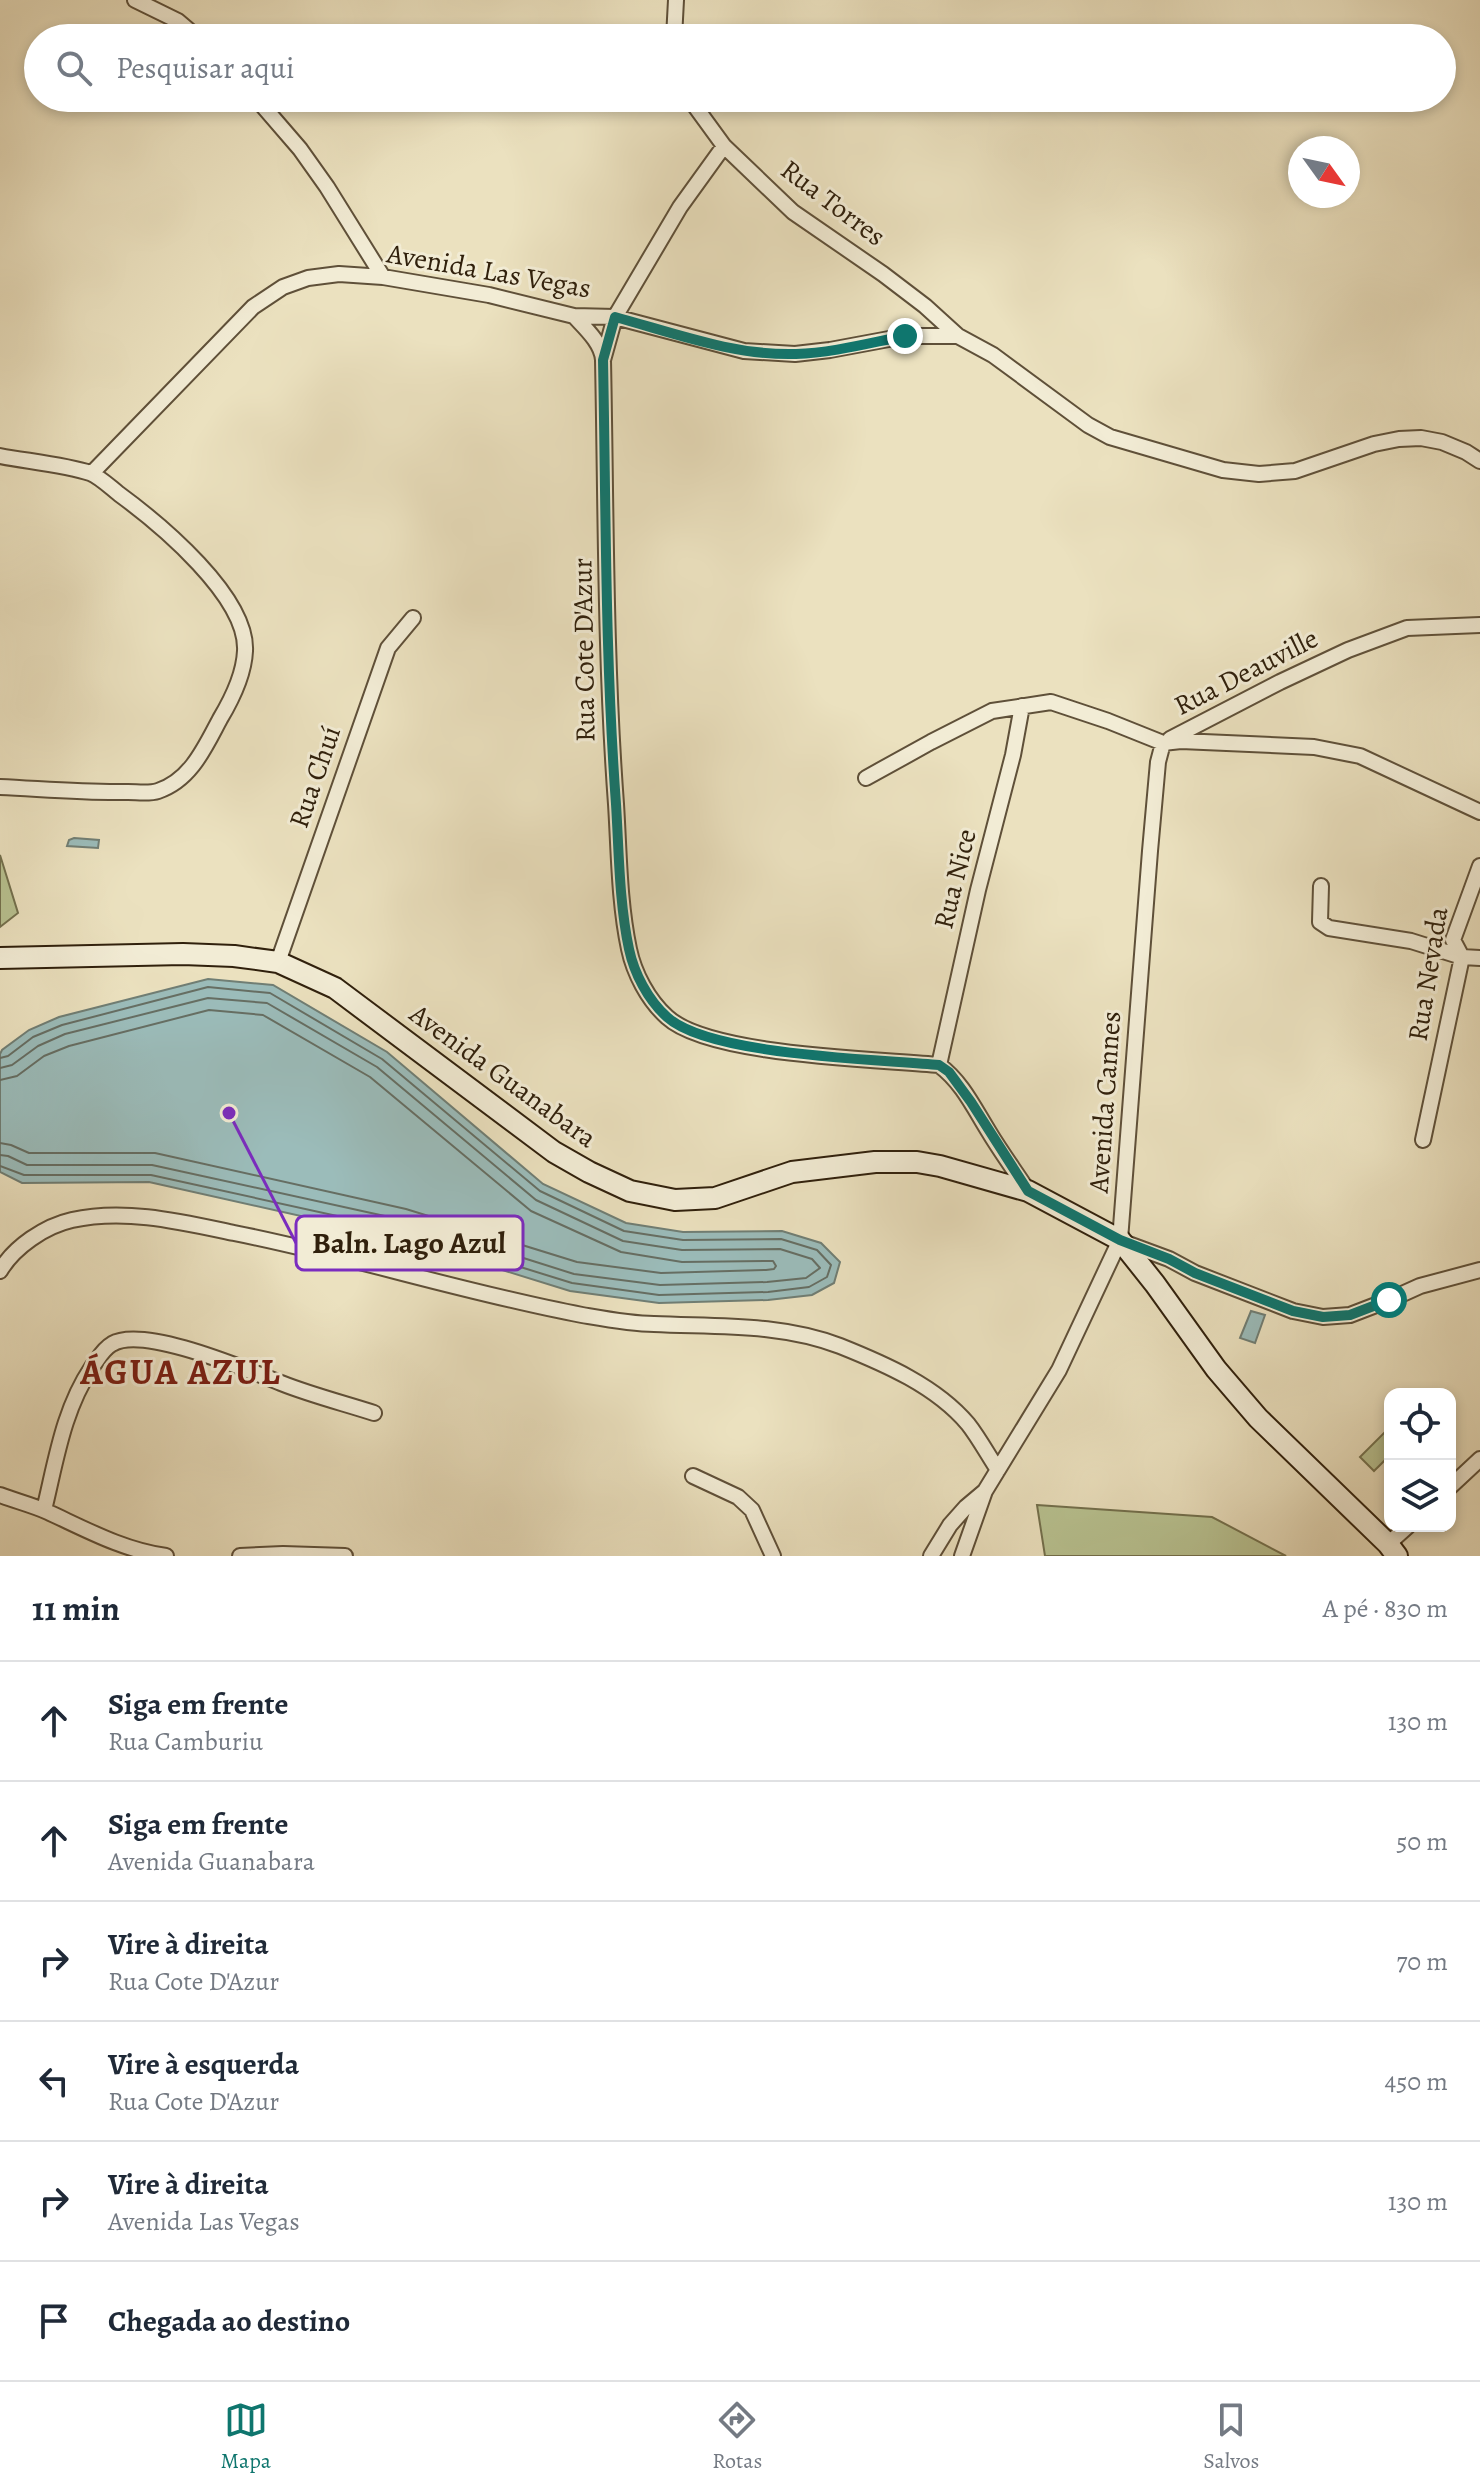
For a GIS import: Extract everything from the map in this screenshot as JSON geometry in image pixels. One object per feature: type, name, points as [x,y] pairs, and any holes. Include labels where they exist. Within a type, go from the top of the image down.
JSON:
[{"type":"street","points":[[135,0],[182,24]]},
{"type":"street","points":[[675,24],[676,0]]},
{"type":"street","points":[[268,112],[327,187],[383,277]]},
{"type":"street","name":"Rua Torres","points":[[699,112],[724,146],[793,212],[915,298],[958,336]]},
{"type":"street","name":"Rua Cote D'Azur","points":[[724,146],[680,207],[615,317],[603,360],[612,749],[623,908],[629,950],[638,978],[666,1017],[711,1039],[794,1052],[939,1065]]},
{"type":"street","name":"Avenida Las Vegas","points":[[92,473],[253,307],[283,287],[308,278],[339,274],[383,277],[489,295],[574,316],[615,317],[744,351],[795,354],[905,336],[958,336],[993,355],[1088,425],[1110,437],[1223,470],[1259,474],[1295,471],[1374,444],[1421,438],[1442,442],[1480,461]]},
{"type":"street","points":[[574,316],[589,332],[603,360]]},
{"type":"street","points":[[0,456],[92,473],[166,533],[205,571],[231,604],[246,650],[241,676],[228,704],[190,770],[175,782],[156,792],[0,787]]},
{"type":"street","name":"Rua Chuí","points":[[278,962],[388,648],[413,618]]},
{"type":"street","name":"Rua Deauville","points":[[866,778],[992,711],[1051,702],[1163,743],[1280,682],[1348,650],[1407,628],[1480,625]]},
{"type":"street","name":"Rua Nice","points":[[939,1065],[1022,706]]},
{"type":"street","points":[[1163,743],[1181,741],[1314,747],[1360,756],[1480,812]]},
{"type":"street","name":"Avenida Cannes","points":[[931,1556],[950,1525],[985,1491],[1059,1370],[1120,1240],[1150,851],[1158,762],[1163,743]]},
{"type":"street","name":"Rua Nevada","points":[[1423,1140],[1462,957],[1453,940],[1480,866]]},
{"type":"street","points":[[1321,886],[1323,926],[1348,933],[1411,941],[1462,957],[1480,958]]},
{"type":"street","name":"Avenida Guanabara","points":[[0,958],[183,954],[278,962],[335,988],[554,1152],[630,1191],[675,1200],[715,1198],[792,1172],[843,1164],[917,1162],[978,1175],[1028,1191],[1120,1240],[1216,1369],[1258,1418],[1392,1550]]},
{"type":"street","points":[[939,1065],[949,1072],[971,1102],[1028,1191]]},
{"type":"street","points":[[0,1271],[21,1247],[47,1229],[72,1220],[128,1215],[188,1223],[303,1246],[584,1315],[650,1324],[730,1325],[789,1332],[837,1345],[930,1390],[967,1424],[998,1470]]},
{"type":"street","points":[[1120,1240],[1293,1311],[1323,1317],[1350,1315],[1420,1286],[1480,1270]]},
{"type":"street","points":[[44,1510],[69,1407],[102,1352],[113,1343],[146,1340],[198,1353],[374,1413]]},
{"type":"street","points":[[1456,1481],[1480,1459]]},
{"type":"street","points":[[693,1476],[738,1497],[752,1510],[773,1556]]},
{"type":"street","points":[[962,1556],[985,1491]]},
{"type":"street","points":[[0,1495],[44,1510],[116,1544],[166,1556]]},
{"type":"street","points":[[1392,1550],[1404,1532]]},
{"type":"street","points":[[240,1556],[345,1556]]},
{"type":"green space","points":[[0,855],[18,913],[0,927]]},
{"type":"green space","points":[[1384,1433],[1384,1461],[1374,1471],[1360,1457]]},
{"type":"green space","points":[[1037,1505],[1212,1517],[1286,1556],[1045,1556]]},
{"type":"water","points":[[69,840],[99,840],[98,848],[67,846]]},
{"type":"water","points":[[208,979],[273,985],[387,1052],[543,1184],[626,1223],[683,1232],[782,1231],[821,1243],[840,1262],[834,1283],[812,1295],[768,1300],[659,1303],[570,1291],[399,1238],[149,1182],[22,1183],[0,1172],[2,1050],[29,1030],[59,1017]]},
{"type":"water","points":[[1251,1311],[1265,1315],[1255,1343],[1240,1338]]},
{"type":"place","name":"Baln. Lago Azul","points":[[229,1113]]},
{"type":"district","name":"ÁGUA AZUL","points":[[181,1371]]},
{"type":"route","points":[[905,336],[795,354],[744,351],[615,317],[603,360],[612,749],[623,908],[629,950],[638,978],[666,1017],[711,1039],[794,1052],[939,1065],[949,1072],[971,1102],[1028,1191],[1120,1240],[1195,1273],[1293,1311],[1323,1317],[1350,1315],[1389,1300]]}]
